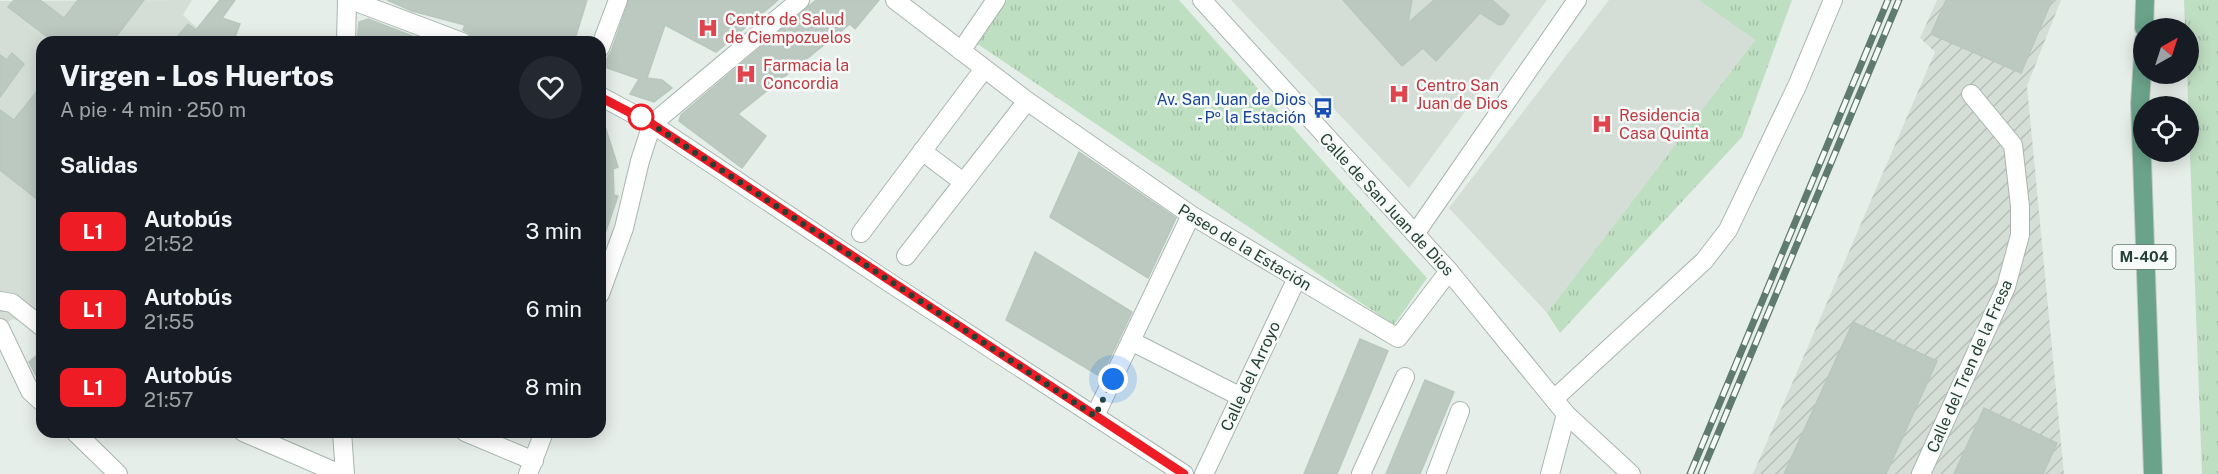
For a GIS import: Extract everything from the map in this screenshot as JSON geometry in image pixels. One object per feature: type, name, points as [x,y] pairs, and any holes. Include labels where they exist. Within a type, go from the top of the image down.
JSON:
[{"type":"main road","points":[[2144,18],[2145,0]]},
{"type":"main road","name":"M-404","points":[[2141,84],[2153,474]]},
{"type":"street","points":[[346,0],[346,36]]},
{"type":"street","points":[[351,0],[371,4],[448,36]]},
{"type":"street","points":[[604,36],[618,0]]},
{"type":"street","points":[[606,278],[624,228],[640,161],[652,124],[800,0]]},
{"type":"street","name":"Paseo de la Estación","points":[[895,0],[1027,101],[1191,215],[1398,338],[1449,271]]},
{"type":"street","points":[[961,51],[996,0]]},
{"type":"street","name":"Calle de San Juan de Dios","points":[[1202,0],[1449,271],[1566,414],[1631,474]]},
{"type":"street","points":[[1415,234],[1576,0]]},
{"type":"street","points":[[1554,399],[1704,261],[1728,230],[1797,86],[1833,0]]},
{"type":"street","points":[[861,233],[984,69]]},
{"type":"street","name":"Calle del Tren de la Fresa","points":[[1921,474],[2006,286],[2020,235],[2020,206],[2013,145],[1971,94]]},
{"type":"street","points":[[606,99],[652,124],[1184,474]]},
{"type":"street","points":[[906,256],[1027,101]]},
{"type":"street","points":[[922,151],[963,182]]},
{"type":"street","points":[[1095,416],[1191,215]]},
{"type":"street","name":"Calle del Arroyo","points":[[1204,474],[1297,278]]},
{"type":"street","points":[[0,302],[12,303],[36,322]]},
{"type":"street","points":[[0,328],[30,391],[36,396]]},
{"type":"street","points":[[1131,341],[1241,397]]},
{"type":"street","points":[[1361,474],[1405,377]]},
{"type":"street","points":[[1436,474],[1460,411]]},
{"type":"street","points":[[1550,474],[1566,414]]},
{"type":"street","points":[[81,438],[117,474]]},
{"type":"street","points":[[257,438],[340,474]]},
{"type":"street","points":[[342,438],[345,474]]},
{"type":"street","points":[[476,438],[531,467],[542,438]]},
{"type":"shaded area","points":[[192,0],[183,15],[206,36],[36,36],[36,326],[12,319],[0,329],[0,1]]},
{"type":"shaded area","name":"Centro San Juan de Dios","points":[[1231,0],[1547,0],[1409,188]]},
{"type":"shaded area","name":"Residencia Casa Quinta","points":[[1609,0],[1698,0],[1755,40],[1547,313],[1449,208]]},
{"type":"shaded area","points":[[1937,0],[2061,0],[2027,86],[2064,474],[1753,474],[1935,52],[1920,38]]},
{"type":"green space","points":[[1007,0],[1179,0],[1427,278],[1394,325],[976,43]]},
{"type":"green space","points":[[1698,0],[1792,0],[1742,137],[1560,333],[1547,313],[1755,40]]},
{"type":"green space","points":[[2184,0],[2218,0],[2218,474],[2202,474],[2190,162],[2199,162],[2199,96],[2188,96],[2187,84],[2199,84],[2199,18],[2185,18]]},
{"type":"building","points":[[14,0],[40,0],[64,18],[78,0],[144,0],[117,36],[46,36],[8,7]]},
{"type":"building","points":[[220,0],[235,0],[222,18],[240,24],[235,36],[178,36],[188,24],[196,30]]},
{"type":"building","points":[[387,0],[587,0],[576,36],[471,36],[463,30],[465,25],[412,11]]},
{"type":"building","points":[[629,0],[778,0],[716,52],[665,25],[647,78],[662,80],[672,88],[654,102],[630,94],[639,79],[606,67],[606,60],[611,52]]},
{"type":"building","points":[[816,0],[879,0],[855,29],[850,24],[738,114],[766,136],[742,168],[679,121],[681,115]]},
{"type":"building","points":[[1343,0],[1412,0],[1408,23],[1434,0],[1492,0],[1509,15],[1503,24],[1499,25],[1480,13],[1436,61],[1423,48],[1402,66]]},
{"type":"building","points":[[1946,0],[2052,0],[2021,73],[1931,34]]},
{"type":"building","points":[[368,19],[412,36],[358,36],[359,22]]},
{"type":"building","points":[[12,53],[24,64],[0,97],[0,55],[7,60]]},
{"type":"building","points":[[36,92],[36,198],[0,170],[0,110],[14,120]]},
{"type":"building","points":[[606,129],[618,167],[613,169],[614,195],[618,196],[606,230]]},
{"type":"building","points":[[1079,152],[1176,218],[1148,278],[1050,217]]},
{"type":"building","points":[[1035,252],[1132,312],[1101,377],[1006,320]]},
{"type":"building","points":[[1853,322],[1937,361],[1886,474],[1784,474]]},
{"type":"building","points":[[1360,339],[1388,351],[1337,474],[1304,474]]},
{"type":"building","points":[[36,356],[36,375],[29,362]]},
{"type":"building","points":[[1425,380],[1454,392],[1420,474],[1386,474]]},
{"type":"building","points":[[1984,408],[2057,443],[2043,474],[1954,474]]},
{"type":"railway","points":[[1690,474],[1888,0]]},
{"type":"railway","points":[[1701,474],[1899,0]]},
{"type":"bus line","name":"L1","points":[[606,100],[652,124],[890,283],[1184,474]]},
{"type":"place","name":"Centro de Salud de Ciempozuelos","points":[[708,28]]},
{"type":"place","name":"Farmacia la Concordia","points":[[746,74]]},
{"type":"place","name":"Centro San Juan de Dios","points":[[1399,94]]},
{"type":"place","name":"Av. San Juan de Dios - Pº la Estación","points":[[1323,108]]},
{"type":"place","name":"Residencia Casa Quinta","points":[[1602,124]]},
{"type":"route","points":[[641,117],[1095,416],[1113,379]]}]
